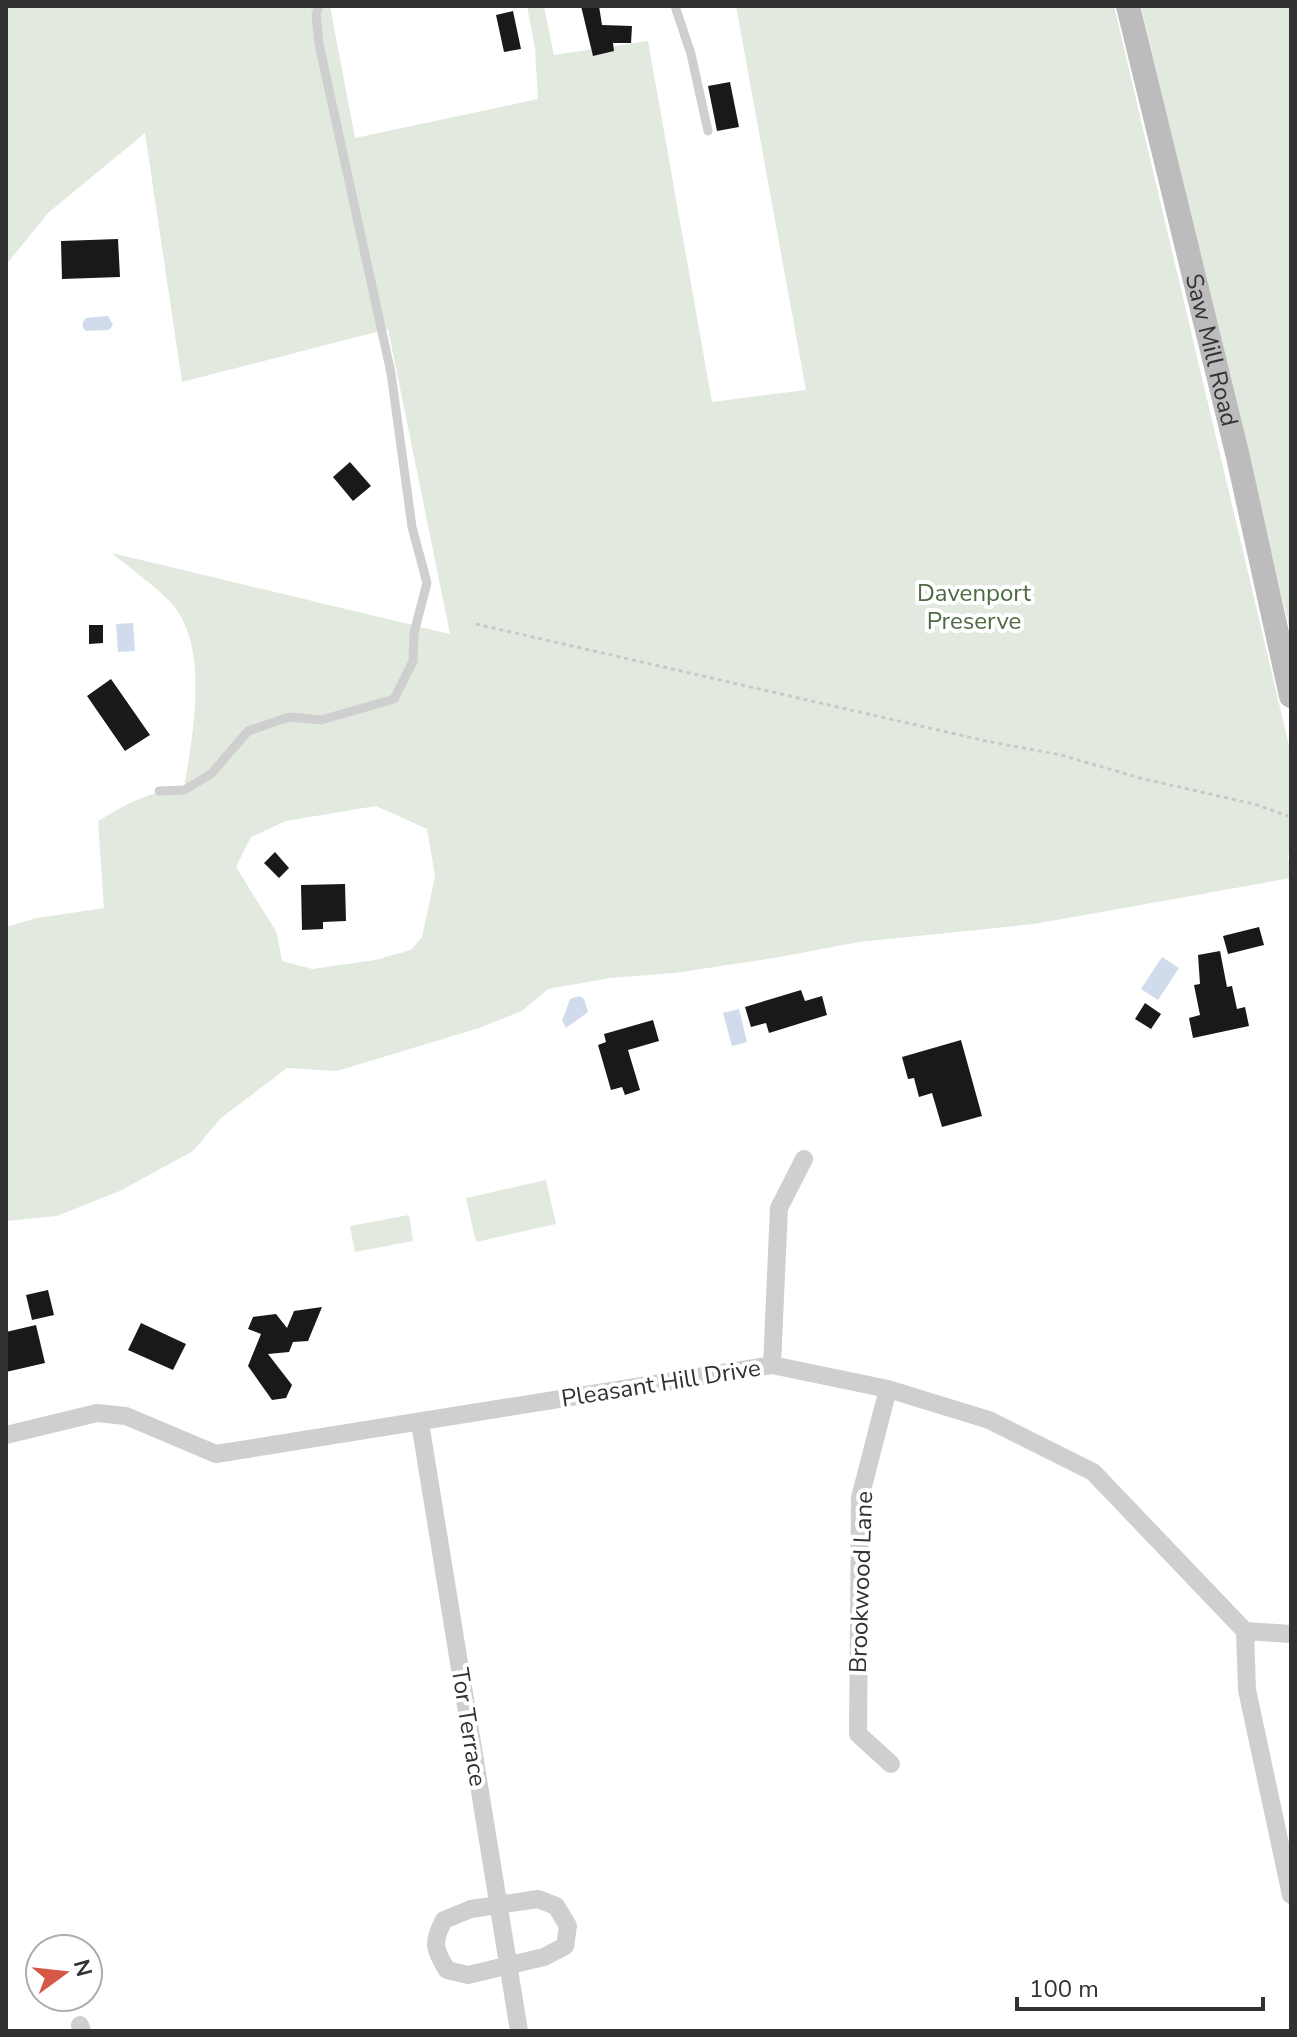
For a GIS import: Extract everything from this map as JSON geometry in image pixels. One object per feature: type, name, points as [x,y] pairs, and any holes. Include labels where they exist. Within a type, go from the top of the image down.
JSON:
[{"type":"street","name":"Saw Mill Road","points":[[1128,6],[1234,441],[1291,696]]},
{"type":"street","points":[[772,1365],[779,1208],[804,1159]]},
{"type":"street","name":"Pleasant Hill Drive","points":[[6,1435],[97,1413],[126,1416],[216,1454],[772,1365],[888,1389],[989,1420],[1093,1472],[1245,1631]]},
{"type":"street","name":"Brookwood Lane","points":[[888,1389],[860,1498],[858,1734],[891,1764]]},
{"type":"street","name":"Tor Terrace","points":[[420,1423],[519,2031]]},
{"type":"street","points":[[1291,1634],[1245,1631],[1247,1690],[1291,1895]]},
{"type":"street","points":[[538,1899],[556,1906],[568,1926],[565,1946],[544,1957],[507,1966],[468,1975],[447,1970],[439,1956],[435,1937],[444,1920],[471,1909],[497,1904],[538,1899]]},
{"type":"lane","points":[[159,791],[184,790],[211,774],[248,731],[289,717],[321,720],[394,699],[413,661],[414,633],[427,583],[412,527],[391,373],[319,44],[316,14],[319,6]]},
{"type":"lane","points":[[675,6],[691,54],[708,131]]},
{"type":"path","points":[[476,624],[986,741],[1061,755],[1140,778],[1254,804],[1288,816]]},
{"type":"green space","name":"Davenport Preserve","points":[[6,6],[330,6],[355,138],[538,99],[535,49],[527,6],[544,6],[554,55],[648,41],[712,402],[806,390],[736,6],[1114,6],[1291,754],[1291,854],[1288,855],[1291,878],[1034,924],[859,942],[675,973],[610,978],[548,989],[522,1011],[479,1028],[337,1071],[287,1068],[221,1118],[193,1151],[122,1190],[57,1216],[6,1221],[6,927],[37,918],[104,908],[98,821],[149,795],[184,789],[195,697],[192,649],[186,628],[170,602],[112,553],[450,634],[388,329],[182,382],[145,133],[48,213],[6,265]],"holes":[[[376,806],[427,829],[435,876],[422,937],[411,950],[375,960],[312,969],[282,961],[277,933],[236,867],[251,837],[286,821]]]},
{"type":"green space","points":[[1141,6],[1291,6],[1291,635]]},
{"type":"green space","points":[[546,1180],[556,1224],[476,1242],[466,1198]]},
{"type":"green space","points":[[409,1215],[413,1241],[355,1252],[350,1226]]},
{"type":"water","points":[[108,316],[113,325],[109,330],[86,331],[83,328],[86,318]]},
{"type":"water","points":[[133,623],[135,651],[118,652],[116,624]]},
{"type":"water","points":[[1162,957],[1179,968],[1158,1000],[1141,989]]},
{"type":"water","points":[[579,996],[584,999],[588,1012],[566,1028],[562,1021],[570,999]]},
{"type":"water","points":[[739,1009],[747,1042],[732,1046],[723,1013]]},
{"type":"building","points":[[581,6],[599,6],[602,25],[632,26],[631,43],[613,43],[614,51],[593,56]]},
{"type":"building","points":[[513,11],[521,49],[504,52],[496,15]]},
{"type":"building","points":[[730,82],[739,127],[717,131],[708,86]]},
{"type":"building","points":[[118,239],[120,277],[62,279],[61,241]]},
{"type":"building","points":[[350,462],[371,486],[353,501],[333,477]]},
{"type":"building","points":[[89,625],[103,625],[103,643],[89,644]]},
{"type":"building","points":[[111,679],[150,735],[125,751],[87,696]]},
{"type":"building","points":[[275,852],[289,868],[279,878],[264,863]]},
{"type":"building","points":[[345,884],[346,921],[323,922],[323,929],[302,930],[301,885]]},
{"type":"building","points":[[1259,927],[1264,945],[1228,954],[1223,936]]},
{"type":"building","points":[[1220,951],[1227,987],[1232,986],[1237,1009],[1245,1007],[1249,1026],[1193,1038],[1189,1018],[1200,1015],[1194,985],[1200,984],[1198,955]]},
{"type":"building","points":[[801,990],[805,1001],[822,996],[827,1015],[769,1033],[766,1023],[751,1027],[745,1007]]},
{"type":"building","points":[[1145,1003],[1161,1014],[1151,1029],[1135,1019]]},
{"type":"building","points":[[653,1020],[659,1041],[628,1050],[640,1090],[625,1095],[622,1087],[611,1090],[598,1045],[606,1042],[604,1034]]},
{"type":"building","points":[[961,1040],[982,1116],[942,1127],[932,1093],[919,1097],[914,1078],[908,1079],[902,1057]]},
{"type":"building","points":[[48,1290],[54,1315],[32,1320],[26,1295]]},
{"type":"building","points":[[322,1307],[308,1341],[293,1342],[289,1352],[268,1354],[292,1385],[286,1398],[272,1400],[248,1366],[261,1334],[248,1329],[253,1317],[276,1314],[287,1328],[294,1311]]},
{"type":"building","points":[[141,1323],[186,1344],[173,1370],[128,1350]]},
{"type":"building","points":[[36,1325],[45,1363],[6,1372],[6,1332]]}]
